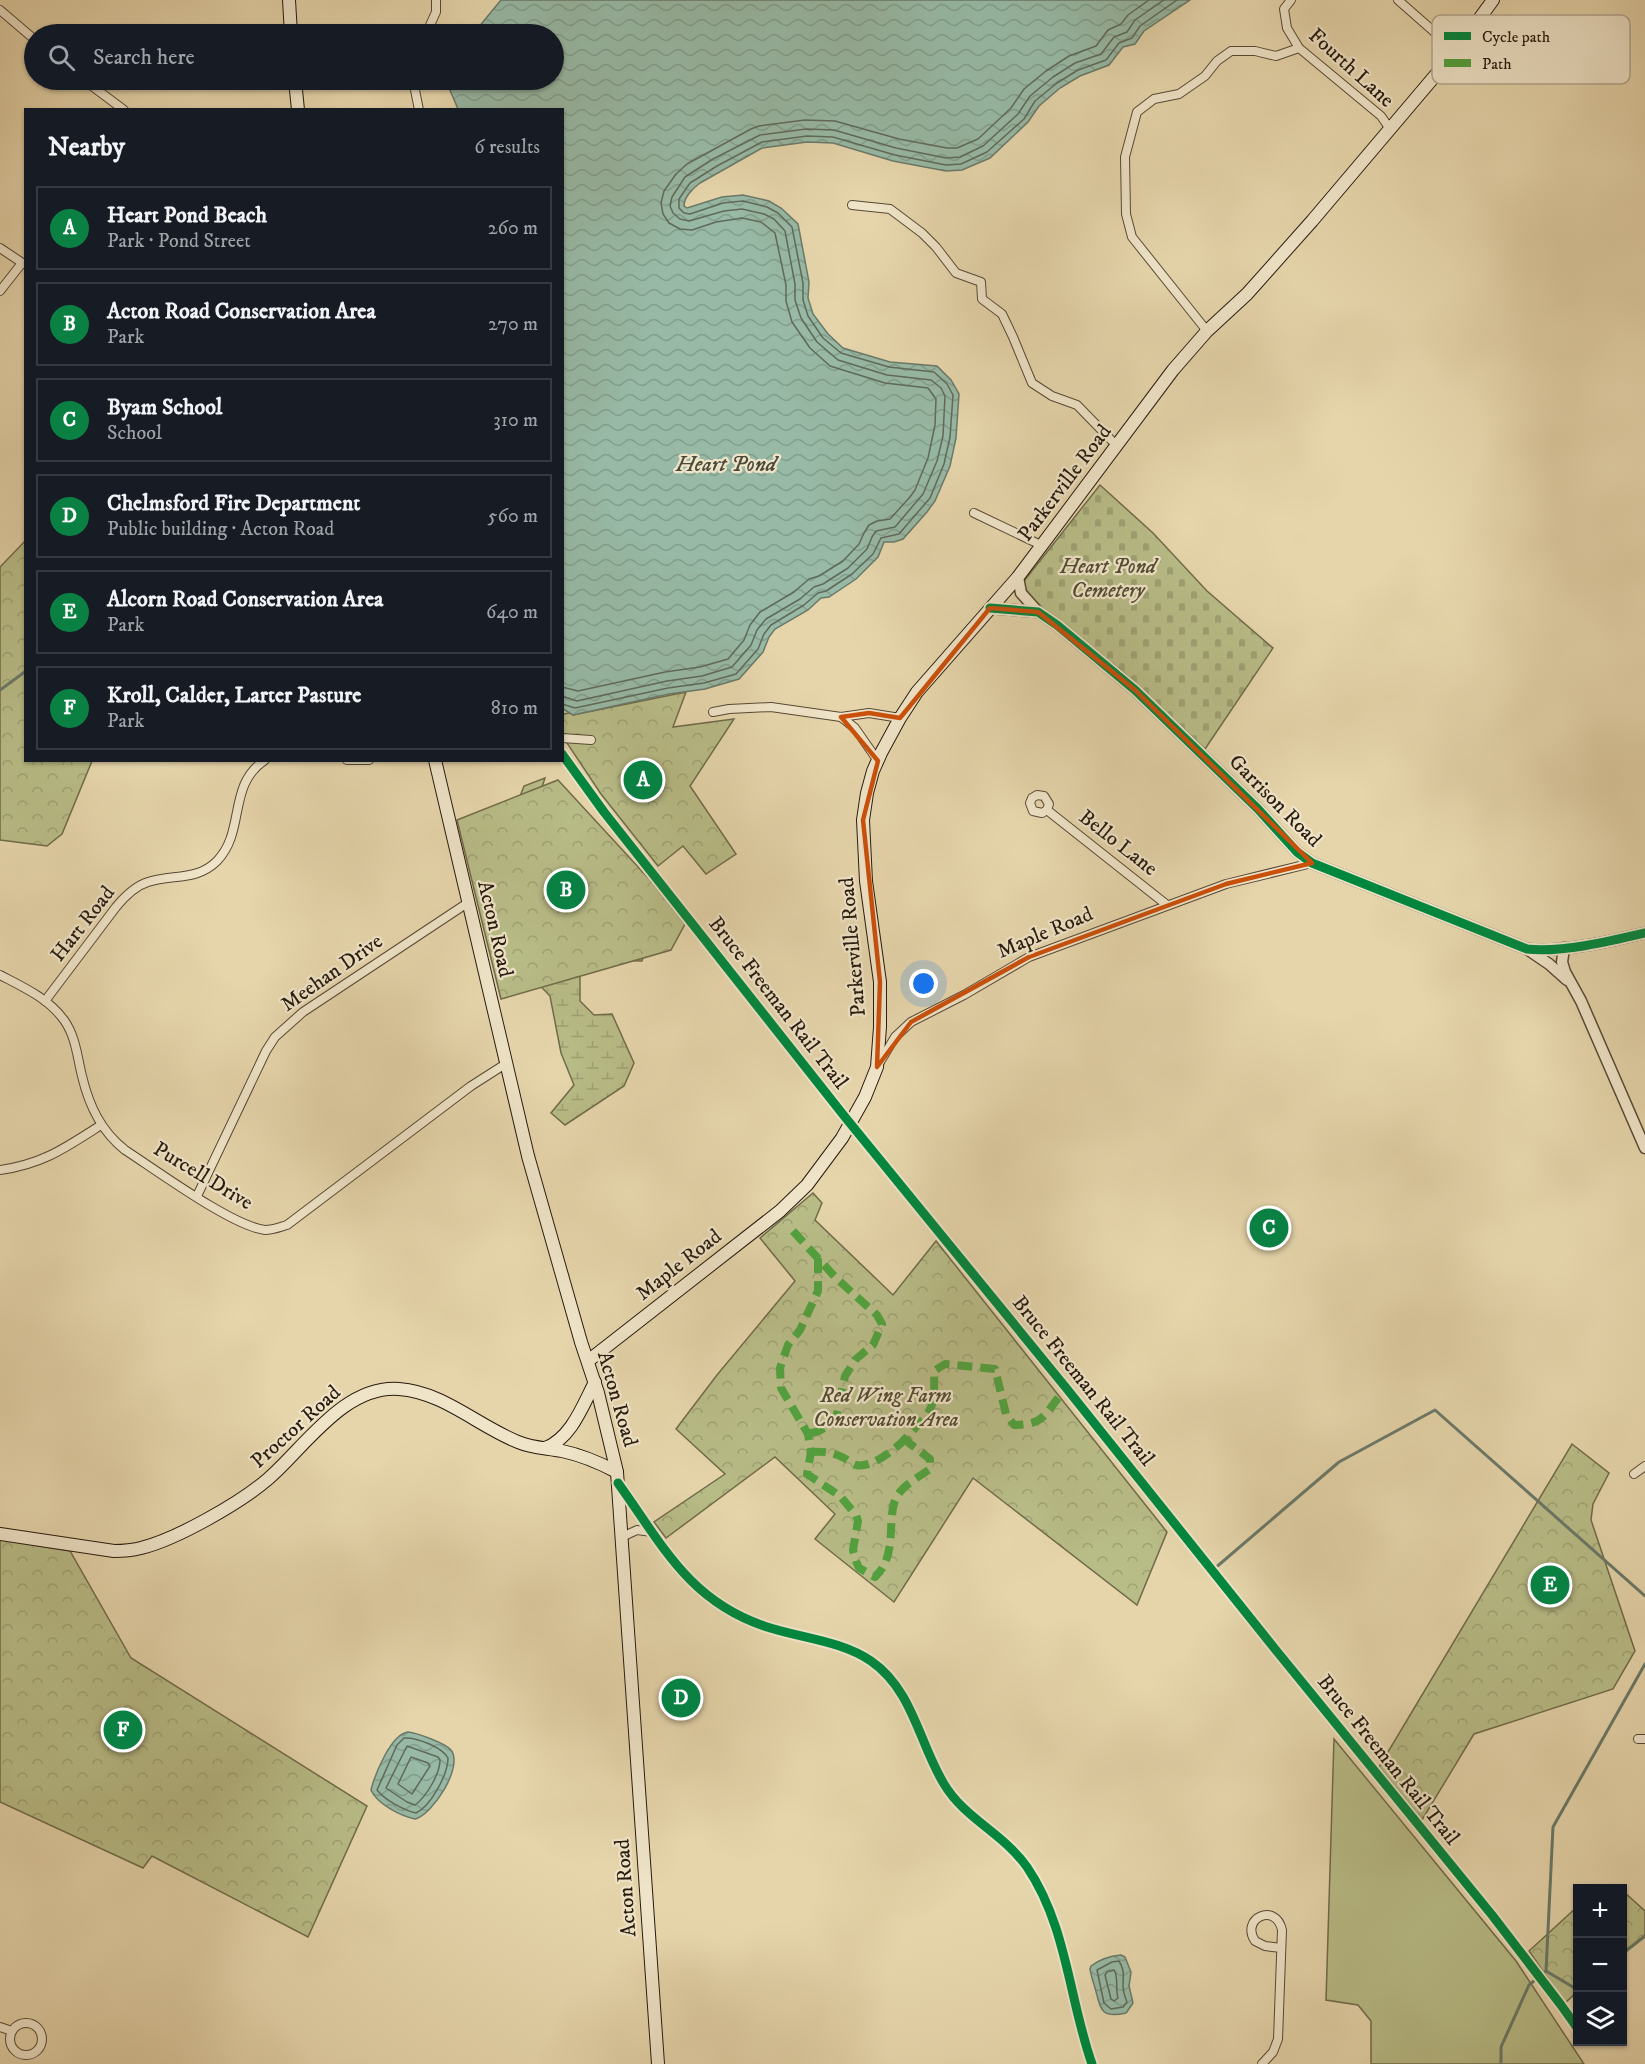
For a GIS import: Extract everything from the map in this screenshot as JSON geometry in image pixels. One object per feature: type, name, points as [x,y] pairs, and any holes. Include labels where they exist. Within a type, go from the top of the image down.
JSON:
[{"type":"main road","points":[[289,0],[290,24]]},
{"type":"main road","name":"Parkerville Road","points":[[1482,15],[1493,0]]},
{"type":"main road","name":"Parkerville Road","points":[[877,1067],[880,982],[866,881],[863,820],[867,793],[878,761],[900,718],[916,692],[1043,546],[1173,370],[1207,330],[1247,294],[1269,270],[1432,79]]},
{"type":"main road","points":[[296,90],[298,108]]},
{"type":"main road","name":"Acton Road","points":[[435,762],[528,1156],[595,1382],[618,1478],[658,2064]]},
{"type":"main road","name":"Maple Road","points":[[588,1361],[780,1211],[807,1185],[852,1124],[877,1067]]},
{"type":"main road","points":[[545,1448],[556,1443],[566,1432],[595,1382]]},
{"type":"main road","name":"Proctor Road","points":[[0,1534],[114,1551],[130,1550],[153,1544],[181,1532],[242,1498],[270,1477],[321,1426],[343,1408],[366,1394],[388,1388],[424,1394],[518,1442],[581,1457],[618,1478]]},
{"type":"street","points":[[431,24],[436,12],[436,0]]},
{"type":"street","name":"Fourth Lane","points":[[1291,0],[1284,9],[1287,28],[1299,48],[1381,116],[1390,129]]},
{"type":"street","points":[[1398,0],[1432,30]]},
{"type":"street","points":[[0,10],[24,30]]},
{"type":"street","points":[[1207,330],[1132,237],[1126,214],[1125,157],[1137,112],[1154,99],[1179,94],[1205,76],[1217,61],[1231,51],[1255,51],[1276,56],[1299,48]]},
{"type":"street","points":[[97,90],[121,108]]},
{"type":"street","points":[[414,90],[419,108]]},
{"type":"street","points":[[852,205],[890,208],[922,233],[956,273],[981,282],[982,299],[1002,314],[1032,383],[1053,396],[1077,405],[1117,446]]},
{"type":"street","points":[[0,248],[24,264],[0,291]]},
{"type":"street","points":[[974,513],[1043,546]]},
{"type":"street","name":"Garrison Road","points":[[1018,577],[1021,593],[1026,601],[1135,690],[1243,795],[1297,852],[1312,863],[1527,949],[1564,948],[1645,933]]},
{"type":"street","points":[[990,608],[1038,612]]},
{"type":"street","points":[[713,712],[771,707],[841,717],[869,713],[900,718]]},
{"type":"street","points":[[841,717],[855,728],[878,761]]},
{"type":"street","points":[[564,738],[591,740]]},
{"type":"street","name":"Hart Road","points":[[45,1001],[129,893],[152,881],[197,874],[209,868],[220,858],[233,835],[244,784],[263,762]]},
{"type":"street","name":"Bello Lane","points":[[1047,810],[1167,905]]},
{"type":"street","name":"Maple Road","points":[[877,1067],[896,1037],[911,1022],[964,995],[1029,957],[1249,877],[1312,863]]},
{"type":"street","name":"Meehan Drive","points":[[197,1196],[266,1051],[275,1037],[303,1012],[469,902]]},
{"type":"street","points":[[1564,948],[1562,962],[1569,982],[1581,1001],[1645,1148]]},
{"type":"street","points":[[1527,949],[1569,982]]},
{"type":"street","name":"Purcell Drive","points":[[0,975],[45,1001],[60,1015],[76,1044],[87,1093],[100,1125],[112,1139],[125,1150],[231,1217],[265,1230],[287,1225],[471,1086],[507,1063]]},
{"type":"street","points":[[0,1170],[41,1161],[100,1125]]},
{"type":"street","points":[[1634,1474],[1645,1466]]},
{"type":"street","points":[[618,1478],[675,1564],[693,1584],[725,1610],[764,1626],[850,1650],[870,1661],[886,1674],[909,1707],[944,1785],[963,1807],[1011,1848],[1026,1866],[1038,1886],[1061,1944],[1092,2064]]},
{"type":"street","points":[[622,1537],[637,1530],[652,1532]]},
{"type":"street","points":[[1262,2064],[1273,2052],[1278,2039],[1282,1930],[1278,1920],[1268,1915],[1254,1921],[1251,1932],[1255,1941],[1265,1946],[1281,1948]]},
{"type":"street","points":[[0,2027],[12,2031]]},
{"type":"highlighted area","points":[[990,608],[1038,612],[1135,690],[1312,863],[1226,884],[1029,957],[911,1022],[877,1067],[880,982],[863,820],[878,761],[841,717],[869,713],[900,718]]},
{"type":"green space","name":"Heart Pond Cemetery","points":[[1100,485],[1153,533],[1207,591],[1273,648],[1205,749],[1122,671],[1038,605],[1023,586],[1024,581]]},
{"type":"green space","points":[[24,542],[24,762],[92,762],[62,834],[47,846],[0,840],[0,567]]},
{"type":"green space","points":[[686,692],[673,727],[734,719],[690,786],[736,854],[706,874],[683,846],[658,866],[601,794],[564,738],[564,714],[573,715]]},
{"type":"green space","points":[[545,778],[533,815],[650,931],[642,961],[597,960],[580,976],[580,1001],[594,1015],[612,1014],[634,1063],[624,1086],[565,1125],[551,1113],[574,1085],[561,1053],[550,996],[521,966],[507,830],[524,786]]},
{"type":"green space","points":[[558,780],[651,881],[685,924],[671,950],[501,999],[457,820]]},
{"type":"green space","name":"Red Wing Farm Conservation Area","points":[[813,1193],[822,1203],[815,1220],[893,1295],[936,1241],[1167,1532],[1137,1605],[973,1478],[894,1602],[815,1539],[835,1514],[775,1457],[666,1538],[654,1522],[725,1474],[676,1429],[717,1375],[795,1281],[760,1238]]},
{"type":"green space","points":[[1572,1444],[1609,1473],[1593,1504],[1591,1520],[1635,1651],[1613,1689],[1474,1734],[1422,1820],[1379,1767]]},
{"type":"green space","points":[[0,1539],[70,1551],[131,1658],[367,1806],[308,1937],[152,1856],[143,1868],[0,1802]]},
{"type":"green space","points":[[1334,1739],[1516,1961],[1584,2064],[1371,2064],[1371,2021],[1358,2005],[1326,2000]]},
{"type":"green space","points":[[1627,1895],[1645,1911],[1645,1935],[1627,1950]]},
{"type":"green space","points":[[1573,1911],[1573,1996],[1565,2003],[1529,1951]]},
{"type":"water","name":"Heart Pond","points":[[501,0],[1190,0],[1144,31],[1135,44],[1123,47],[1109,65],[1080,76],[1060,88],[1039,106],[1028,122],[990,158],[962,170],[946,171],[893,161],[833,143],[807,142],[762,148],[700,183],[692,190],[684,203],[687,208],[722,197],[743,195],[769,201],[781,208],[798,224],[809,282],[808,298],[813,314],[828,334],[843,348],[890,362],[937,366],[951,380],[959,394],[956,438],[950,466],[935,501],[903,539],[884,542],[878,557],[856,579],[829,597],[821,598],[808,610],[775,629],[763,652],[739,679],[705,689],[669,694],[573,715],[564,710],[564,108],[458,108],[450,90],[564,90],[564,24],[481,24]]},
{"type":"water","points":[[408,1732],[443,1744],[451,1750],[454,1758],[450,1778],[437,1800],[422,1816],[415,1819],[390,1809],[378,1800],[371,1790],[376,1774],[390,1747],[402,1734]]},
{"type":"water","points":[[1121,1955],[1125,1957],[1131,1972],[1129,1986],[1133,2003],[1126,2013],[1111,2015],[1103,2011],[1101,2007],[1090,1969],[1102,1960]]},
{"type":"waterway","points":[[0,690],[24,672]]},
{"type":"waterway","points":[[1214,1569],[1339,1462],[1435,1410],[1645,1596]]},
{"type":"waterway","points":[[1546,1971],[1553,1827],[1645,1664]]},
{"type":"waterway","points":[[1627,1950],[1645,1936]]},
{"type":"waterway","points":[[1501,2064],[1501,2047],[1529,1985],[1546,1971],[1573,1987]]},
{"type":"marked path","points":[[793,1231],[836,1278],[877,1315],[882,1324],[873,1345],[856,1359],[845,1376],[837,1414],[831,1424],[808,1434]]},
{"type":"marked path","points":[[818,1258],[818,1291],[800,1330],[788,1345],[780,1368],[781,1388],[808,1434],[811,1452],[807,1474],[840,1496],[856,1515],[858,1521],[853,1550],[856,1561],[859,1568],[875,1577],[883,1567],[890,1545],[895,1500],[906,1486],[930,1469],[930,1459],[906,1438],[922,1421],[933,1402],[934,1371],[945,1364],[995,1369],[1006,1414],[1014,1425],[1041,1419],[1067,1389]]},
{"type":"marked path","points":[[811,1452],[832,1453],[854,1464],[869,1464],[883,1457],[906,1438]]},
{"type":"cycle path","points":[[990,608],[1038,612],[1057,625],[1135,690],[1258,809],[1297,852],[1312,863],[1527,949],[1570,948],[1645,933]]},
{"type":"cycle path","name":"Bruce Freeman Rail Trail","points":[[564,757],[604,812],[845,1117],[1492,1915],[1573,2022]]},
{"type":"cycle path","points":[[618,1483],[679,1568],[715,1601],[738,1615],[764,1626],[833,1644],[859,1654],[885,1673],[897,1687],[914,1718],[935,1768],[952,1796],[1018,1855],[1040,1890],[1059,1938],[1092,2064]]},
{"type":"place","name":"Heart Pond Beach","points":[[643,780]]},
{"type":"place","name":"Acton Road Conservation Area","points":[[566,890]]},
{"type":"place","name":"Byam School","points":[[1269,1228]]},
{"type":"place","name":"Alcorn Road Conservation Area","points":[[1550,1585]]},
{"type":"place","name":"Chelmsford Fire Department","points":[[681,1698]]},
{"type":"place","name":"Kroll, Calder, Larter Pasture","points":[[123,1730]]}]
